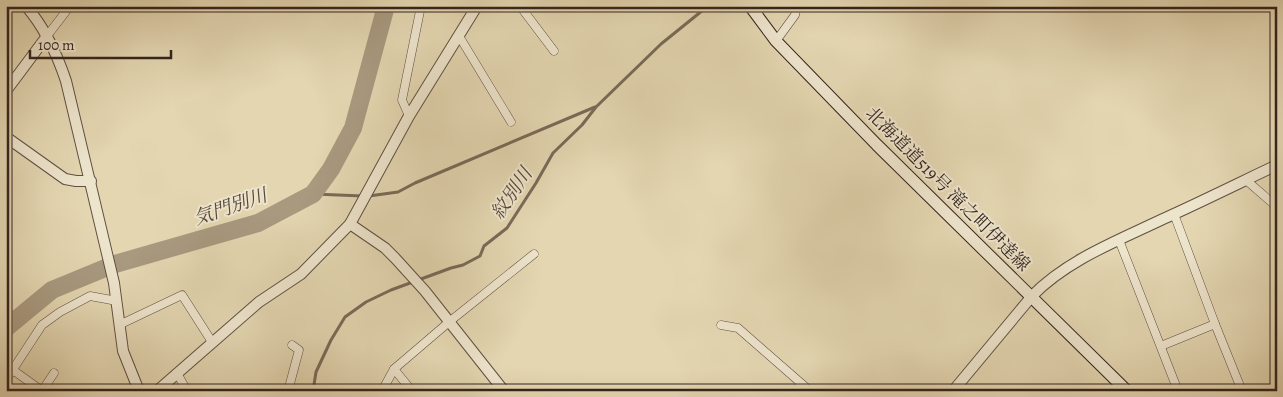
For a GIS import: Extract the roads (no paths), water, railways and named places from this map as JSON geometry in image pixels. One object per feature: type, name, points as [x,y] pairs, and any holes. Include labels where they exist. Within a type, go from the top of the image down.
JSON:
[{"type":"main road","name":"北海道道519号 滝之町伊達線","points":[[751,7],[776,41],[878,145],[1032,296],[1122,389]]},
{"type":"street","points":[[26,6],[58,56],[66,81],[114,283],[123,352],[139,391]]},
{"type":"street","points":[[6,91],[70,6]]},
{"type":"street","points":[[409,116],[402,100],[421,6]]},
{"type":"street","points":[[157,391],[259,302],[301,274],[350,224],[409,116],[477,6]]},
{"type":"street","points":[[520,6],[554,51]]},
{"type":"street","points":[[776,41],[795,15],[797,6]]},
{"type":"street","points":[[460,36],[511,122]]},
{"type":"street","points":[[6,137],[66,179],[90,181]]},
{"type":"street","points":[[953,391],[1032,296],[1063,270],[1084,257],[1277,165]]},
{"type":"street","points":[[1246,180],[1277,206]]},
{"type":"street","points":[[1174,214],[1242,391]]},
{"type":"street","points":[[350,224],[385,248],[406,270],[504,391]]},
{"type":"street","points":[[1120,240],[1178,391]]},
{"type":"street","points":[[382,391],[394,369],[534,254]]},
{"type":"street","points":[[119,324],[182,295],[212,342]]},
{"type":"street","points":[[6,380],[42,325],[60,312],[82,298],[90,296],[117,302]]},
{"type":"street","points":[[1161,346],[1215,324]]},
{"type":"street","points":[[721,325],[738,328],[810,391]]},
{"type":"street","points":[[288,391],[299,350],[292,345]]},
{"type":"street","points":[[394,369],[412,391]]},
{"type":"street","points":[[13,370],[42,391],[54,373]]},
{"type":"street","points":[[177,373],[187,391]]},
{"type":"street","points":[[794,391],[802,384]]},
{"type":"waterway","name":"気門別川","points":[[6,328],[52,290],[115,264],[258,223],[313,194],[331,169],[353,128],[386,6]]},
{"type":"waterway","name":"紋別川","points":[[313,391],[316,372],[331,340],[345,317],[366,302],[391,290],[463,265],[480,256],[484,246],[507,228],[553,153],[582,125],[596,107],[661,44],[708,6]]},
{"type":"waterway","points":[[369,196],[398,192],[415,183],[595,107]]},
{"type":"waterway","points":[[313,194],[363,196]]}]
